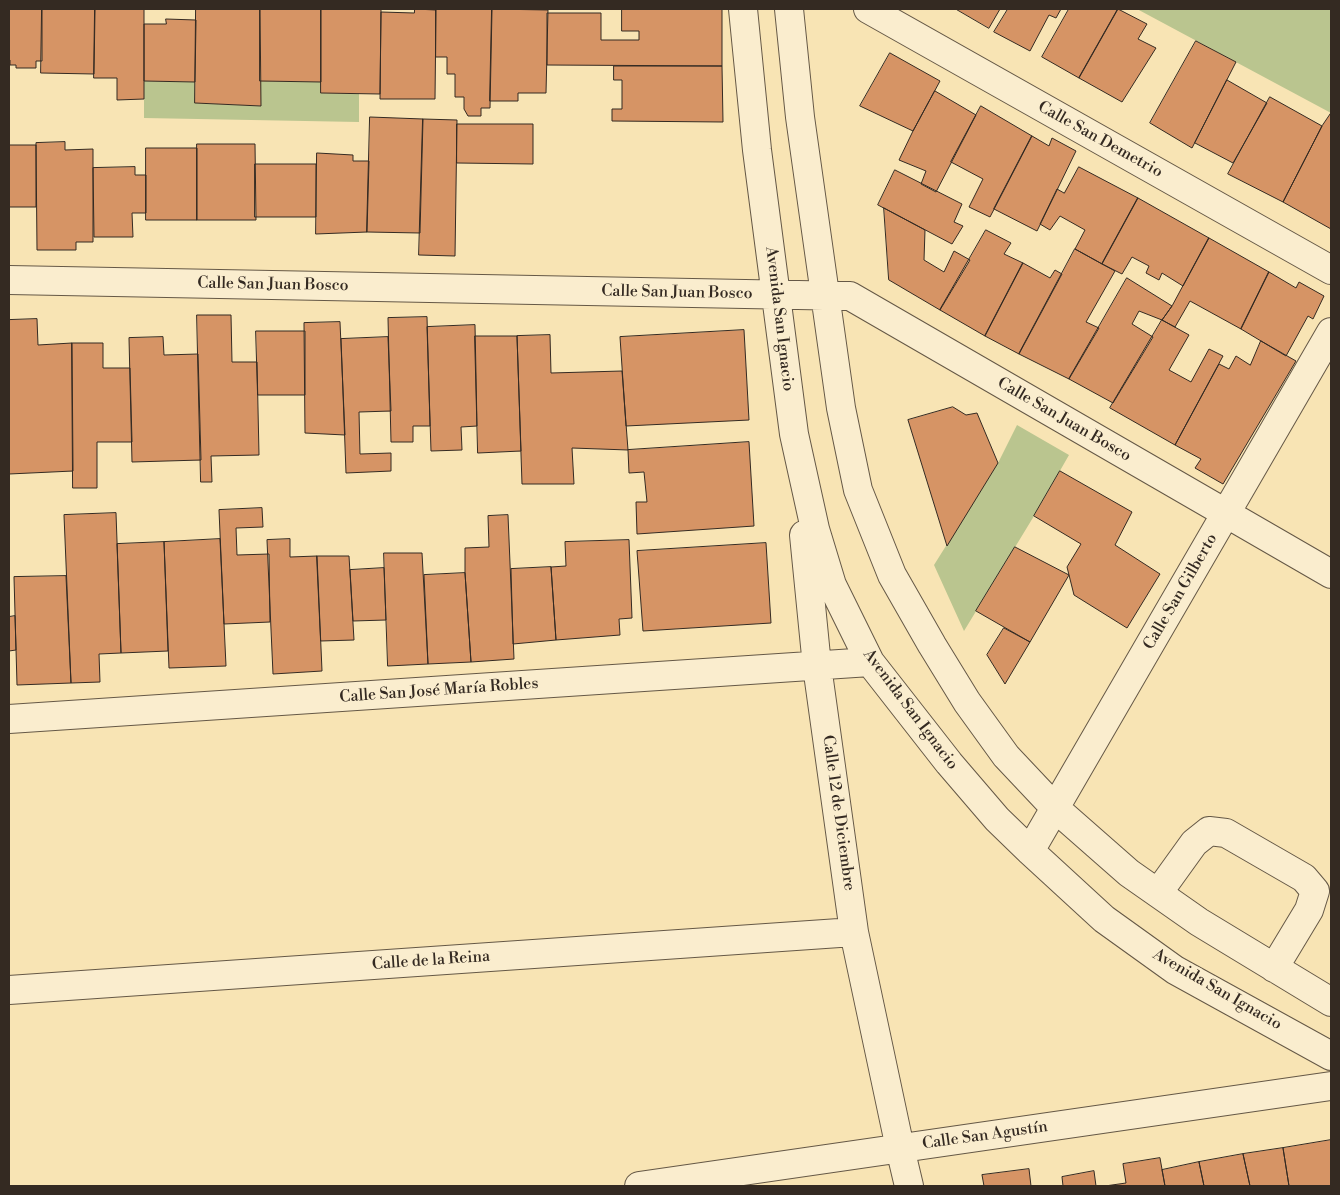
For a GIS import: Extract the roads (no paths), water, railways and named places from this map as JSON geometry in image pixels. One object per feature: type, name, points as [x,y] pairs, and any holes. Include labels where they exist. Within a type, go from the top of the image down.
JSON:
[{"type":"street","name":"Avenida San Ignacio","points":[[743,9],[757,150],[794,434],[815,529],[832,585],[870,662],[949,763],[997,819],[1104,918],[1175,970],[1331,1056]]},
{"type":"street","points":[[789,9],[800,116],[840,408],[858,490],[892,575],[967,702],[1006,756],[1055,808],[1130,873],[1199,922],[1331,1002]]},
{"type":"street","name":"Calle San Demetrio","points":[[868,9],[1331,270]]},
{"type":"street","name":"Calle San Juan Bosco","points":[[9,280],[850,296],[1331,574]]},
{"type":"street","name":"Calle San Gilberto","points":[[1030,851],[1331,332]]},
{"type":"street","name":"Calle 12 de Diciembre","points":[[794,434],[817,666],[854,932],[909,1186]]},
{"type":"street","name":"Calle San José María Robles","points":[[9,719],[870,662]]},
{"type":"street","points":[[1158,893],[1194,843],[1209,831],[1226,832],[1304,878],[1315,891],[1308,910],[1274,968]]},
{"type":"street","name":"Calle de la Reina","points":[[9,990],[854,932]]},
{"type":"street","name":"Calle San Agustín","points":[[639,1186],[1331,1086]]}]
